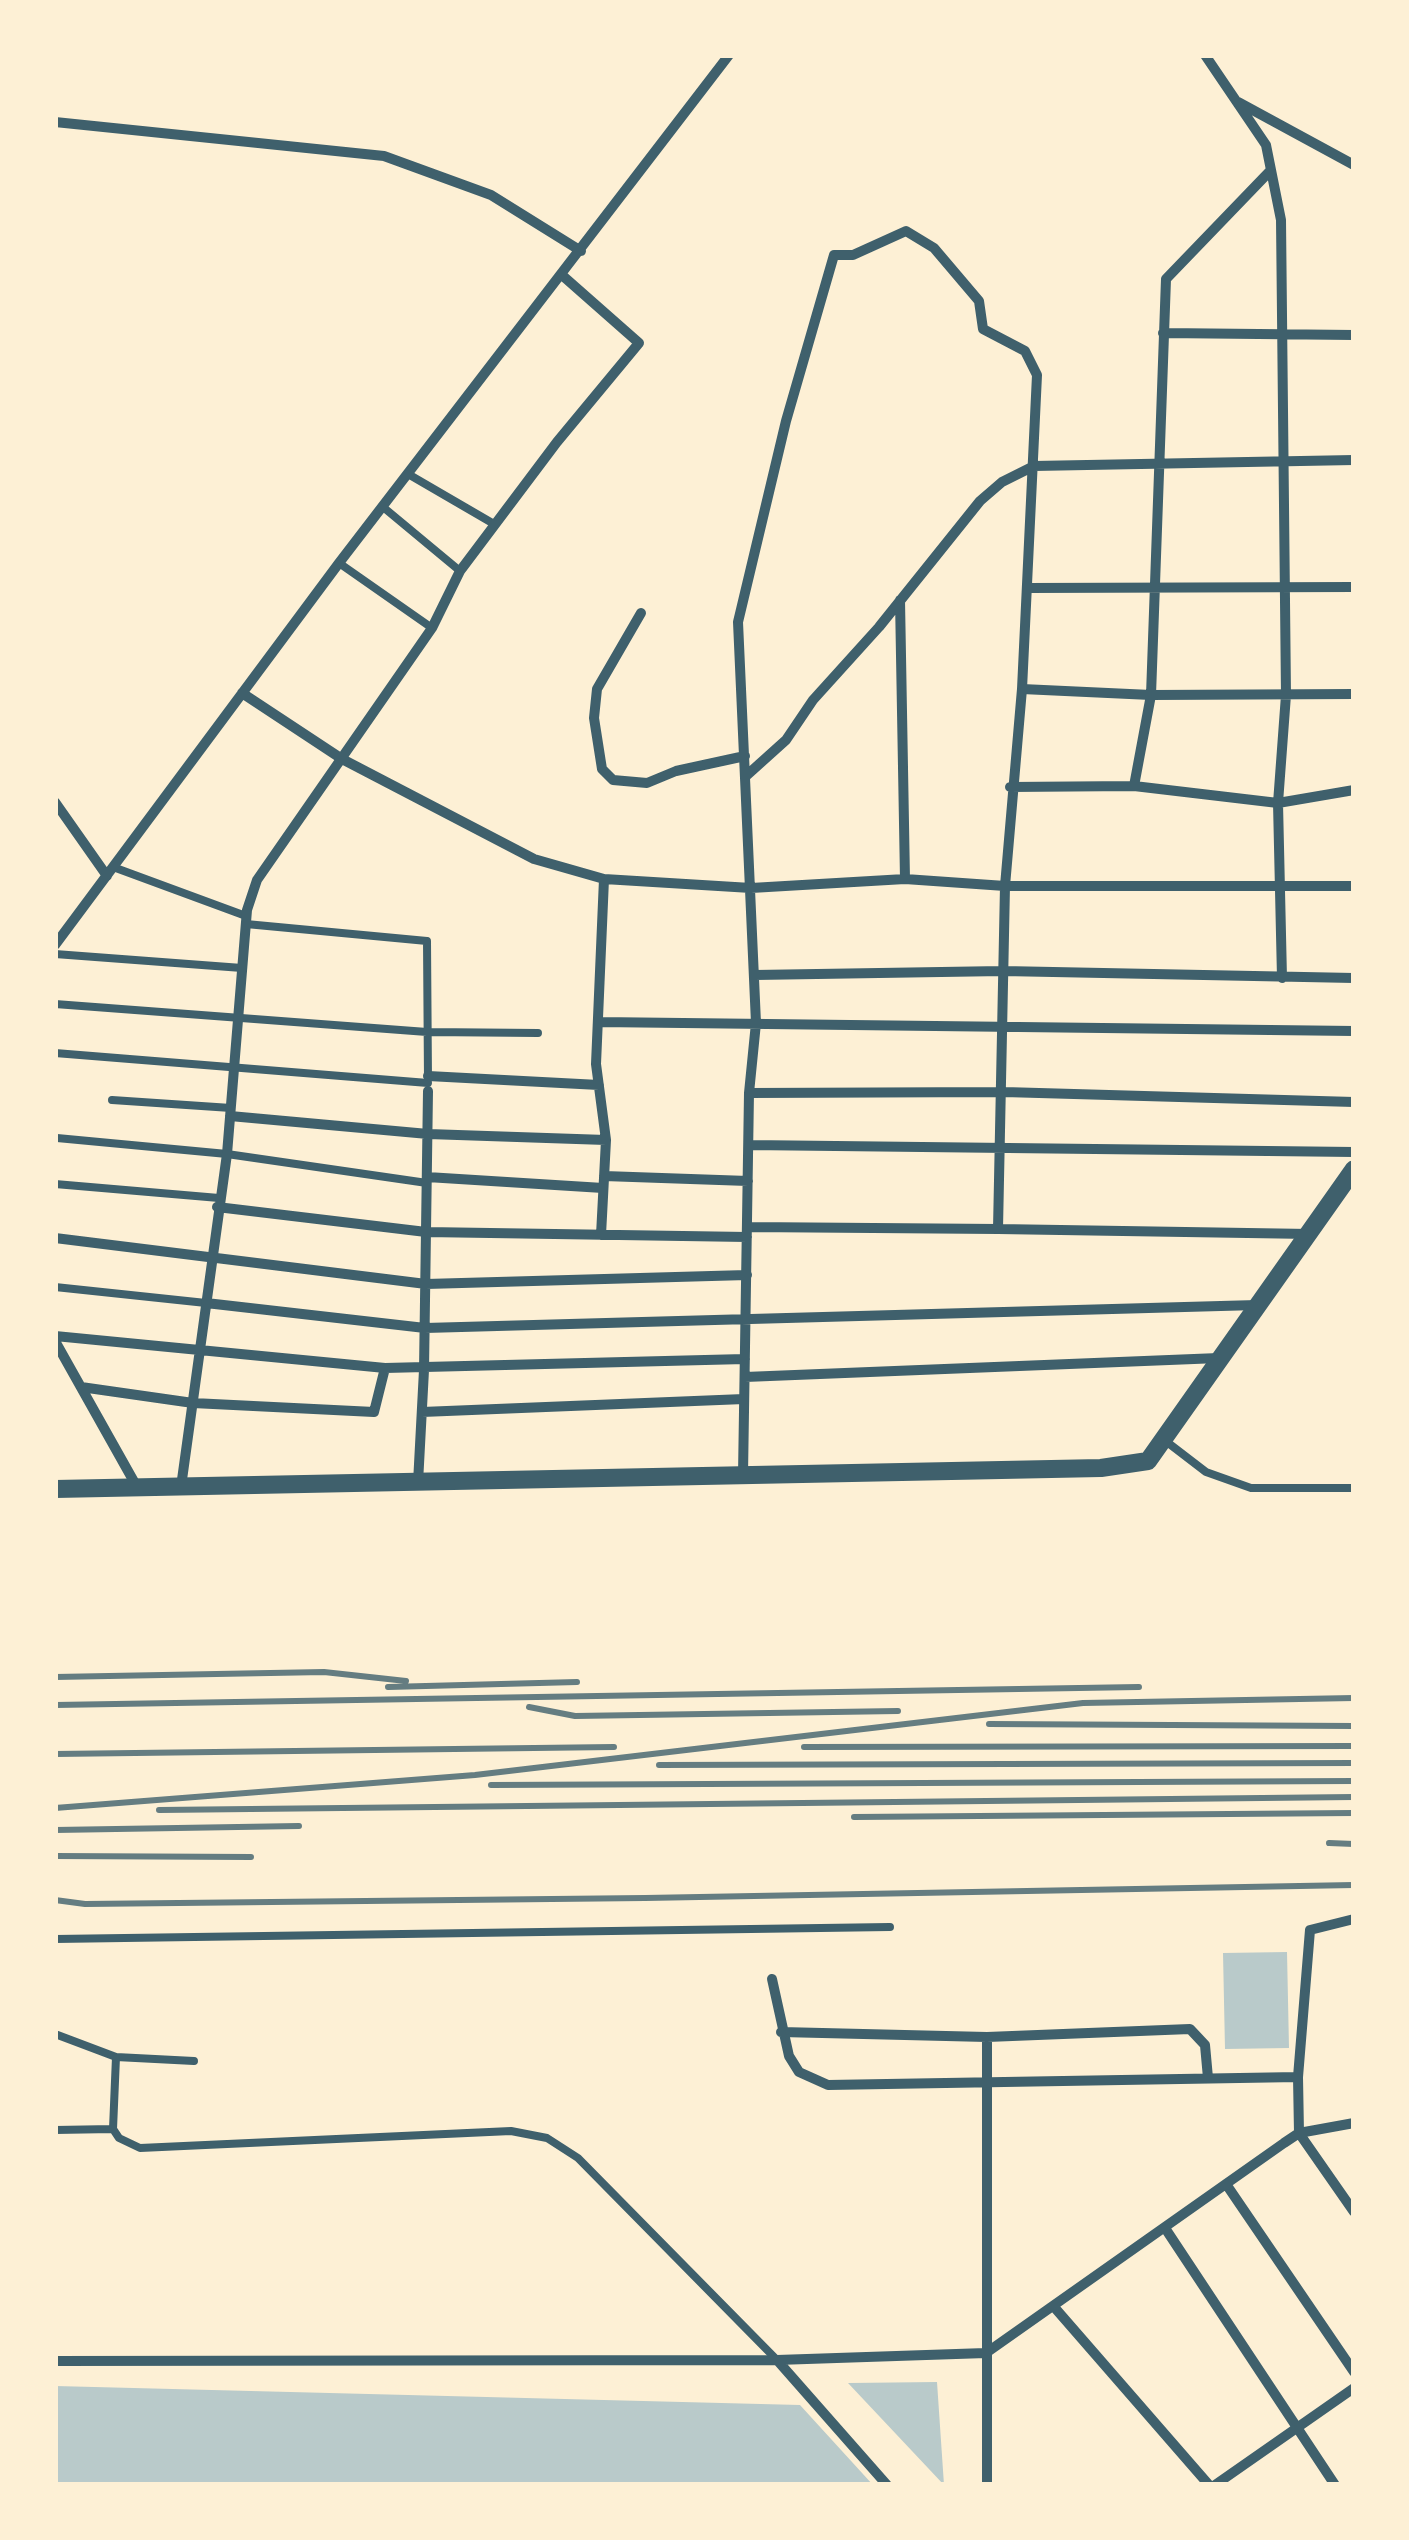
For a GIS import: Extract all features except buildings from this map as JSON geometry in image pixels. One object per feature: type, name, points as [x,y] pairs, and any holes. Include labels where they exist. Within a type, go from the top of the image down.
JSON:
[{"type":"street","points":[[55,945],[382,507],[729,55]]},
{"type":"street","points":[[1206,55],[1266,145],[1281,220],[1286,695],[1278,802],[1283,888],[1282,978]]},
{"type":"street","points":[[1237,102],[1354,165]]},
{"type":"street","points":[[55,122],[384,156],[491,195],[581,252]]},
{"type":"street","points":[[1134,786],[1151,695],[1166,279],[1271,170]]},
{"type":"street","points":[[743,1475],[749,1093],[756,1023],[738,622],[771,477],[834,255],[853,255],[906,231],[934,248],[978,300],[984,329],[1026,350],[1038,375],[1022,689],[1010,787],[1005,886],[1003,1146],[998,1229]]},
{"type":"street","points":[[181,1488],[227,1154],[246,920],[257,880],[432,628],[460,570],[639,343],[563,276]]},
{"type":"street","points":[[1163,333],[1354,336]]},
{"type":"street","points":[[746,776],[786,740],[813,700],[980,501],[1002,482],[1034,466],[1354,460]]},
{"type":"street","points":[[1027,588],[1354,587]]},
{"type":"street","points":[[900,599],[906,879]]},
{"type":"street","points":[[641,613],[597,690],[594,718],[602,769],[613,780],[647,783],[676,771],[745,756]]},
{"type":"street","points":[[1022,689],[1151,695],[1354,694]]},
{"type":"street","points":[[242,693],[342,759],[534,858],[604,879],[751,888],[906,879],[1005,886],[1354,886]]},
{"type":"street","points":[[1010,787],[1134,786],[1278,802],[1354,790]]},
{"type":"street","points":[[55,802],[110,872]]},
{"type":"street","points":[[601,1235],[606,1140],[598,1086],[604,879]]},
{"type":"street","points":[[755,975],[1003,971],[1354,978]]},
{"type":"street","points":[[599,1022],[1354,1031]]},
{"type":"street","points":[[418,1483],[424,1370],[428,1083],[598,1086]]},
{"type":"street","points":[[749,1093],[1004,1092],[1354,1102]]},
{"type":"street","points":[[230,1112],[428,1134],[606,1140]]},
{"type":"street","points":[[749,1144],[1354,1152]]},
{"type":"street","points":[[55,1489],[1101,1468],[1148,1460],[1354,1169]]},
{"type":"street","points":[[427,1180],[748,1182]]},
{"type":"street","points":[[218,1202],[426,1232],[601,1235],[998,1229],[1311,1234]]},
{"type":"street","points":[[55,1238],[426,1284],[746,1275]]},
{"type":"street","points":[[206,1303],[425,1328],[1258,1305]]},
{"type":"street","points":[[55,1339],[424,1370],[745,1358]]},
{"type":"street","points":[[55,1339],[137,1487]]},
{"type":"street","points":[[745,1377],[1219,1358]]},
{"type":"street","points":[[81,1387],[193,1403],[374,1412],[385,1368]]},
{"type":"street","points":[[422,1412],[744,1399]]},
{"type":"street","points":[[1354,1920],[1310,1930],[1298,2076],[1299,2133],[1354,2212]]},
{"type":"street","points":[[772,1979],[789,2056],[813,2082],[1298,2076]]},
{"type":"street","points":[[781,2032],[986,2038],[1190,2028],[1205,2045],[1208,2078]]},
{"type":"street","points":[[986,2038],[987,2485]]},
{"type":"street","points":[[55,2361],[777,2360],[986,2353],[1056,2308],[1299,2133],[1354,2124]]},
{"type":"street","points":[[1226,2184],[1354,2372]]},
{"type":"street","points":[[1165,2228],[1335,2485]]},
{"type":"street","points":[[1056,2308],[1212,2485],[1354,2388]]},
{"type":"street","points":[[777,2360],[886,2485]]},
{"type":"lane","points":[[408,474],[494,524]]},
{"type":"lane","points":[[382,507],[460,570]]},
{"type":"lane","points":[[340,563],[432,628]]},
{"type":"lane","points":[[55,1053],[428,1083],[427,942],[246,920],[110,872]]},
{"type":"lane","points":[[55,954],[242,968]]},
{"type":"lane","points":[[55,1004],[428,1032],[538,1033]]},
{"type":"lane","points":[[112,1100],[230,1112]]},
{"type":"lane","points":[[57,1138],[227,1154],[427,1180]]},
{"type":"lane","points":[[55,1184],[218,1202]]},
{"type":"lane","points":[[55,1286],[206,1303]]},
{"type":"lane","points":[[1162,1439],[1206,1472],[1251,1488],[1354,1488]]},
{"type":"lane","points":[[55,1939],[890,1927]]},
{"type":"lane","points":[[55,2034],[116,2057],[194,2061]]},
{"type":"lane","points":[[113,2129],[116,2057]]},
{"type":"lane","points":[[55,2130],[113,2129],[129,2145],[140,2148],[511,2131],[547,2138],[578,2158],[777,2360]]},
{"type":"shaded area","points":[[1287,1952],[1289,2048],[1225,2049],[1223,1953]]},
{"type":"shaded area","points":[[937,2382],[944,2485],[848,2383]]},
{"type":"shaded area","points":[[55,2386],[800,2405],[873,2485],[55,2485]]},
{"type":"railway","points":[[55,1677],[324,1672],[406,1681]]},
{"type":"railway","points":[[388,1687],[577,1682]]},
{"type":"railway","points":[[55,1705],[1139,1687]]},
{"type":"railway","points":[[55,1808],[475,1775],[1083,1703],[1354,1698]]},
{"type":"railway","points":[[529,1707],[575,1716],[898,1711]]},
{"type":"railway","points":[[989,1724],[1354,1726]]},
{"type":"railway","points":[[804,1747],[1354,1746]]},
{"type":"railway","points":[[55,1754],[614,1747]]},
{"type":"railway","points":[[659,1765],[1354,1763]]},
{"type":"railway","points":[[491,1785],[1354,1781]]},
{"type":"railway","points":[[159,1810],[1354,1797]]},
{"type":"railway","points":[[854,1817],[1354,1813]]},
{"type":"railway","points":[[55,1830],[299,1826]]},
{"type":"railway","points":[[1329,1843],[1354,1844]]},
{"type":"railway","points":[[55,1856],[251,1857]]},
{"type":"railway","points":[[55,1900],[85,1904],[645,1898],[1354,1885]]}]
